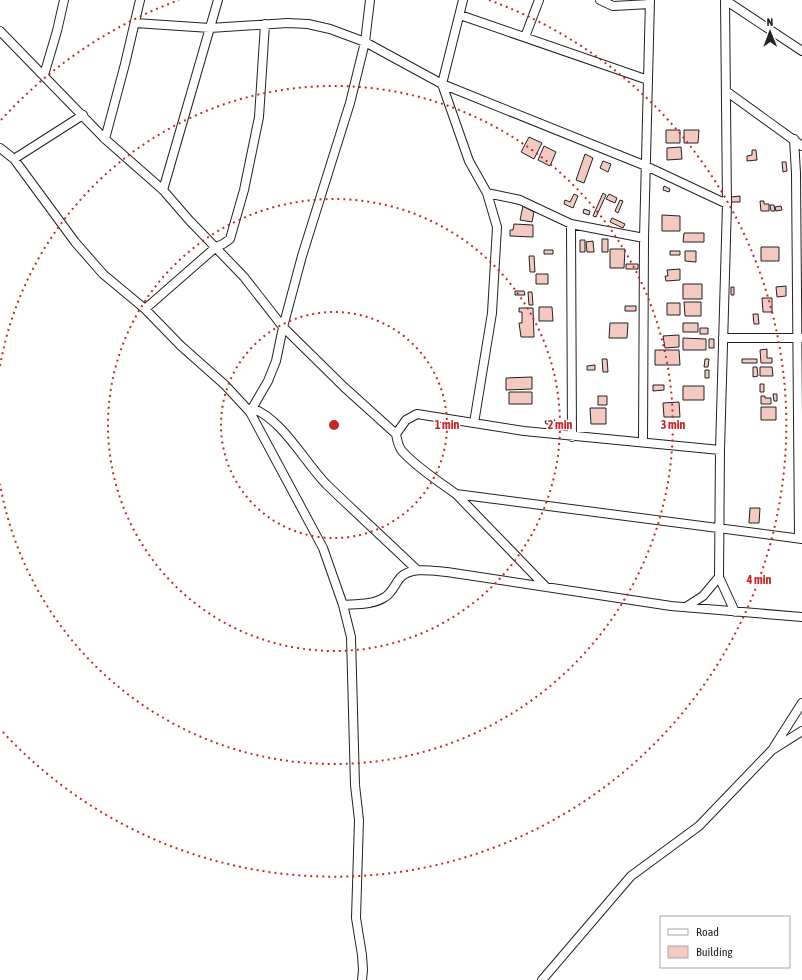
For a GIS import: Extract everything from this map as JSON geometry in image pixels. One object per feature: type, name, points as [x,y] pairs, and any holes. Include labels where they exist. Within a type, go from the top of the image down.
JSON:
[{"type":"street","points":[[44,75],[57,31],[64,0]]},
{"type":"street","points":[[105,139],[140,0]]},
{"type":"street","points":[[163,190],[218,0]]},
{"type":"street","points":[[251,410],[268,381],[276,361],[302,256],[350,103],[365,42],[370,0]]},
{"type":"street","points":[[462,0],[460,15],[442,84],[469,161],[487,193],[497,227],[492,313],[474,423]]},
{"type":"street","points":[[525,37],[540,0]]},
{"type":"street","points":[[600,0],[613,6],[650,2],[644,238],[643,442]]},
{"type":"street","points":[[725,0],[802,51]]},
{"type":"street","points":[[725,0],[727,204],[720,450],[719,577],[735,612]]},
{"type":"street","points":[[460,15],[648,80]]},
{"type":"street","points":[[135,23],[210,28],[265,24],[308,24],[330,29],[365,42],[442,84],[646,166],[727,204]]},
{"type":"street","points":[[145,309],[216,247],[230,239],[244,190],[259,117],[265,24]]},
{"type":"street","points":[[0,31],[105,139],[163,190],[189,220],[244,277],[283,328],[344,387],[396,434],[397,443],[402,451],[423,470],[456,494],[546,587]]},
{"type":"street","points":[[726,91],[802,146]]},
{"type":"street","points":[[14,159],[83,115]]},
{"type":"street","points":[[456,494],[800,538],[800,338],[794,139]]},
{"type":"street","points":[[0,148],[14,159],[75,242],[103,274],[145,309],[181,346],[251,410],[323,548],[343,605],[351,637],[355,785],[359,820],[356,918],[362,955],[362,980]]},
{"type":"street","points":[[487,193],[520,200],[571,224],[644,238]]},
{"type":"street","points":[[571,224],[572,436]]},
{"type":"street","points":[[723,338],[800,338]]},
{"type":"street","points":[[251,410],[262,412],[274,420],[325,483],[417,570]]},
{"type":"street","points":[[396,434],[406,420],[417,414],[524,431],[720,450]]},
{"type":"street","points":[[343,605],[373,603],[386,597],[401,577],[406,573],[417,570],[447,572],[686,607],[802,617]]},
{"type":"street","points":[[686,607],[702,596],[719,577]]},
{"type":"street","points":[[542,980],[631,876],[699,826],[772,750],[802,703]]},
{"type":"street","points":[[772,750],[802,731]]},
{"type":"building","points":[[666,130],[680,130],[680,143],[666,143]]},
{"type":"building","points":[[684,130],[699,130],[698,143],[684,143]]},
{"type":"building","points":[[529,137],[542,143],[534,159],[521,152]]},
{"type":"building","points":[[544,146],[556,152],[550,166],[538,160]]},
{"type":"building","points":[[681,147],[682,159],[667,160],[667,148]]},
{"type":"building","points":[[752,150],[756,150],[757,160],[747,161],[747,156],[752,155]]},
{"type":"building","points":[[585,154],[593,158],[584,183],[576,180]]},
{"type":"building","points":[[603,161],[611,164],[608,172],[600,168]]},
{"type":"building","points":[[782,162],[786,162],[787,171],[783,172]]},
{"type":"building","points":[[664,186],[670,189],[669,192],[663,190]]},
{"type":"building","points":[[603,193],[606,195],[596,217],[593,216]]},
{"type":"building","points":[[574,194],[578,196],[573,208],[564,204],[565,200],[570,202]]},
{"type":"building","points":[[609,194],[617,198],[615,203],[606,199]]},
{"type":"building","points":[[740,196],[740,202],[731,202],[731,197]]},
{"type":"building","points":[[620,200],[623,201],[618,213],[615,211]]},
{"type":"building","points":[[760,201],[764,201],[764,204],[769,204],[769,211],[761,211]]},
{"type":"building","points":[[770,205],[774,205],[775,211],[771,211]]},
{"type":"building","points":[[523,206],[534,212],[532,222],[520,220]]},
{"type":"building","points":[[781,206],[782,210],[776,211],[775,207]]},
{"type":"building","points":[[584,209],[590,211],[589,215],[583,213]]},
{"type":"building","points":[[662,215],[680,216],[680,231],[662,231]]},
{"type":"building","points":[[612,218],[625,224],[623,228],[610,222]]},
{"type":"building","points":[[514,224],[533,225],[533,237],[510,236],[510,230],[513,230]]},
{"type":"building","points":[[684,233],[704,233],[704,242],[683,242]]},
{"type":"building","points":[[602,239],[608,239],[608,252],[602,252]]},
{"type":"building","points":[[580,240],[585,240],[585,252],[580,252]]},
{"type":"building","points":[[593,241],[594,252],[587,252],[586,242]]},
{"type":"building","points":[[761,247],[779,247],[779,261],[761,261]]},
{"type":"building","points":[[610,249],[625,249],[624,268],[610,268]]},
{"type":"building","points":[[544,250],[553,250],[553,254],[544,254]]},
{"type":"building","points":[[670,251],[680,251],[680,255],[670,255]]},
{"type":"building","points":[[685,251],[696,251],[696,262],[685,261]]},
{"type":"building","points":[[529,256],[534,256],[535,272],[530,272]]},
{"type":"building","points":[[626,264],[638,264],[638,269],[626,269]]},
{"type":"building","points":[[680,269],[680,280],[666,281],[665,276],[668,276],[667,270]]},
{"type":"building","points":[[536,274],[548,274],[548,284],[536,284]]},
{"type":"building","points":[[683,284],[702,284],[702,299],[683,299]]},
{"type":"building","points":[[786,286],[786,296],[777,297],[776,287]]},
{"type":"building","points":[[731,287],[734,287],[734,295],[731,295]]},
{"type":"building","points":[[515,291],[524,291],[525,295],[515,295]]},
{"type":"building","points":[[528,292],[532,292],[533,305],[529,305]]},
{"type":"building","points":[[762,298],[772,298],[772,312],[763,312]]},
{"type":"building","points":[[684,302],[701,302],[701,316],[685,316]]},
{"type":"building","points":[[667,303],[680,303],[680,315],[667,315]]},
{"type":"building","points":[[625,306],[636,306],[636,311],[625,311]]},
{"type":"building","points":[[539,307],[552,307],[553,321],[539,321]]},
{"type":"building","points":[[519,308],[533,308],[534,337],[521,337],[519,323],[522,323],[522,312],[519,312]]},
{"type":"building","points":[[753,314],[758,314],[759,324],[754,324]]},
{"type":"building","points":[[610,323],[628,323],[627,338],[609,338]]},
{"type":"building","points":[[683,323],[698,323],[698,332],[683,332]]},
{"type":"building","points":[[700,328],[708,328],[708,334],[700,334]]},
{"type":"building","points":[[679,335],[679,347],[665,348],[663,336]]},
{"type":"building","points":[[683,338],[706,339],[706,350],[683,350]]},
{"type":"building","points":[[709,339],[714,339],[714,348],[709,348]]},
{"type":"building","points":[[767,349],[767,358],[772,358],[772,363],[761,363],[760,350]]},
{"type":"building","points":[[655,350],[679,350],[680,365],[655,365]]},
{"type":"building","points":[[602,359],[607,359],[608,372],[603,372]]},
{"type":"building","points":[[705,359],[709,359],[708,367],[704,367]]},
{"type":"building","points":[[742,359],[757,359],[757,363],[742,363]]},
{"type":"building","points":[[595,365],[595,370],[587,370],[587,366]]},
{"type":"building","points":[[753,367],[757,367],[758,376],[753,377]]},
{"type":"building","points":[[760,367],[772,367],[773,376],[760,376]]},
{"type":"building","points":[[705,370],[709,370],[709,378],[705,378]]},
{"type":"building","points":[[532,377],[532,389],[506,390],[506,378]]},
{"type":"building","points":[[760,384],[764,384],[764,392],[760,392]]},
{"type":"building","points":[[653,385],[664,385],[664,390],[653,391]]},
{"type":"building","points":[[683,386],[704,386],[704,400],[683,400]]},
{"type":"building","points":[[509,392],[532,392],[532,404],[509,404]]},
{"type":"building","points":[[773,394],[777,394],[777,401],[774,401]]},
{"type":"building","points":[[598,396],[607,396],[607,405],[598,405]]},
{"type":"building","points":[[761,396],[771,398],[771,404],[761,404]]},
{"type":"building","points":[[679,402],[680,417],[664,417],[663,403]]},
{"type":"building","points":[[761,407],[776,407],[776,420],[761,420]]},
{"type":"building","points":[[590,408],[606,408],[606,424],[591,424]]},
{"type":"building","points":[[555,420],[555,424],[546,424],[545,421]]},
{"type":"building","points":[[750,508],[760,508],[759,523],[749,523]]}]
